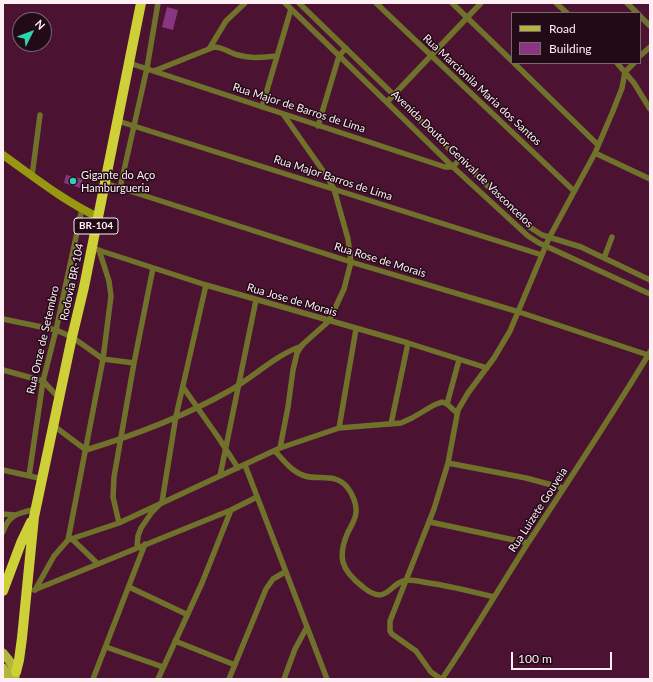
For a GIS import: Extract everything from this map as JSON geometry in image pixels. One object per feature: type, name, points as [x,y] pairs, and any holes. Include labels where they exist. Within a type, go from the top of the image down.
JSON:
[{"type":"highway","name":"Rodovia BR-104","points":[[42,479],[72,337],[84,286],[95,249],[98,217],[141,3]]},
{"type":"highway","name":"BR-104","points":[[3,591],[21,543],[35,513],[42,479]]},
{"type":"highway","points":[[14,677],[21,651],[31,592],[35,513]]},
{"type":"main road","points":[[3,653],[11,663],[14,677]]},
{"type":"main road","points":[[3,668],[14,677]]},
{"type":"street","points":[[120,188],[147,68],[158,3]]},
{"type":"street","points":[[209,49],[226,21],[245,3]]},
{"type":"street","name":"Avenida Doutor Genival de Vasconcelos","points":[[285,3],[453,167],[533,240],[650,294]]},
{"type":"street","name":"Avenida Doutor Genival de Vasconcelos","points":[[299,3],[531,228],[549,238],[574,244],[650,280]]},
{"type":"street","name":"Rua Marcionila Maria dos Santos","points":[[376,3],[430,56],[574,191]]},
{"type":"street","points":[[452,3],[511,60]]},
{"type":"street","points":[[387,102],[481,3]]},
{"type":"street","points":[[556,3],[566,12]]},
{"type":"street","points":[[627,3],[636,12]]},
{"type":"street","points":[[262,107],[291,9]]},
{"type":"street","points":[[641,17],[650,26]]},
{"type":"street","points":[[641,55],[650,46]]},
{"type":"street","points":[[154,71],[217,47],[237,55],[251,58],[277,56]]},
{"type":"street","points":[[318,126],[339,56],[346,48]]},
{"type":"street","name":"Rua Major de Barros de Lima","points":[[129,63],[318,126],[445,166],[453,167]]},
{"type":"street","points":[[515,64],[598,145]]},
{"type":"street","points":[[618,64],[650,109]]},
{"type":"street","points":[[441,679],[431,672],[416,651],[395,638],[390,630],[390,621],[430,522],[448,463],[457,413],[463,400],[502,346],[519,312],[549,238],[598,145],[622,88],[625,72],[633,64]]},
{"type":"street","points":[[277,450],[288,407],[294,363],[297,353],[302,346],[329,321],[344,289],[351,262],[348,239],[334,189],[326,175],[283,114]]},
{"type":"street","points":[[32,176],[40,115]]},
{"type":"street","name":"Rua Major Barros de Lima","points":[[118,121],[542,255]]},
{"type":"street","points":[[594,153],[650,179]]},
{"type":"street","points":[[3,155],[82,209],[98,217]]},
{"type":"street","points":[[453,167],[460,159]]},
{"type":"street","name":"Rua Rose de Morais","points":[[106,183],[351,262],[519,312],[649,353]]},
{"type":"street","name":"Rua Onze de Setembro","points":[[29,476],[43,380],[56,330],[82,209]]},
{"type":"street","points":[[604,258],[612,237]]},
{"type":"street","points":[[70,540],[104,359],[111,296],[109,281],[95,249]]},
{"type":"street","name":"Rua Jose de Morais","points":[[95,249],[206,285],[408,343],[487,368]]},
{"type":"street","points":[[119,523],[114,504],[113,489],[134,363],[153,268]]},
{"type":"street","points":[[137,547],[138,536],[141,528],[152,512],[162,502],[176,416],[206,285]]},
{"type":"street","points":[[220,476],[256,300]]},
{"type":"street","points":[[3,319],[56,330],[72,337],[104,359],[134,363]]},
{"type":"street","points":[[339,428],[356,329]]},
{"type":"street","points":[[391,424],[408,343]]},
{"type":"street","points":[[86,450],[121,439],[197,408],[238,385],[284,355],[302,346]]},
{"type":"street","name":"Rua Luizete Gouveia","points":[[441,679],[465,645],[649,353]]},
{"type":"street","points":[[447,404],[459,360]]},
{"type":"street","points":[[3,370],[43,380],[59,398]]},
{"type":"street","points":[[183,388],[238,468]]},
{"type":"street","points":[[31,592],[54,556],[70,540],[119,523],[277,450],[339,428],[391,424],[406,421],[440,403],[447,404],[457,413]]},
{"type":"street","points":[[54,426],[86,450]]},
{"type":"street","points":[[277,450],[290,467],[298,473],[308,477],[335,478],[341,481],[347,488],[354,500],[356,513],[346,536],[342,559],[346,570],[358,583],[372,594],[386,594],[407,580],[435,584],[494,597]]},
{"type":"street","points":[[448,463],[526,478],[564,488]]},
{"type":"street","points":[[245,465],[327,679]]},
{"type":"street","points":[[3,470],[42,479]]},
{"type":"street","points":[[31,592],[137,547],[231,510],[257,497]]},
{"type":"street","points":[[158,679],[186,614],[206,573],[231,510]]},
{"type":"street","points":[[3,514],[15,515],[35,513]]},
{"type":"street","points":[[3,532],[7,522],[15,515]]},
{"type":"street","points":[[430,522],[528,543]]},
{"type":"street","points":[[70,540],[98,564]]},
{"type":"street","points":[[92,679],[106,647],[145,544]]},
{"type":"street","points":[[229,679],[266,589],[273,579],[285,572]]},
{"type":"street","points":[[128,587],[186,614]]},
{"type":"street","points":[[284,679],[295,648],[307,627]]},
{"type":"street","points":[[175,641],[235,665]]},
{"type":"street","points":[[106,647],[163,667]]},
{"type":"building","points":[[167,7],[178,10],[173,30],[162,27]]},
{"type":"building","name":"Gigante do Aço Hamburgueria","points":[[66,175],[83,179],[80,188],[64,183]]},
{"type":"place","name":"Gigante do Aço Hamburgueria","points":[[73,181]]}]
